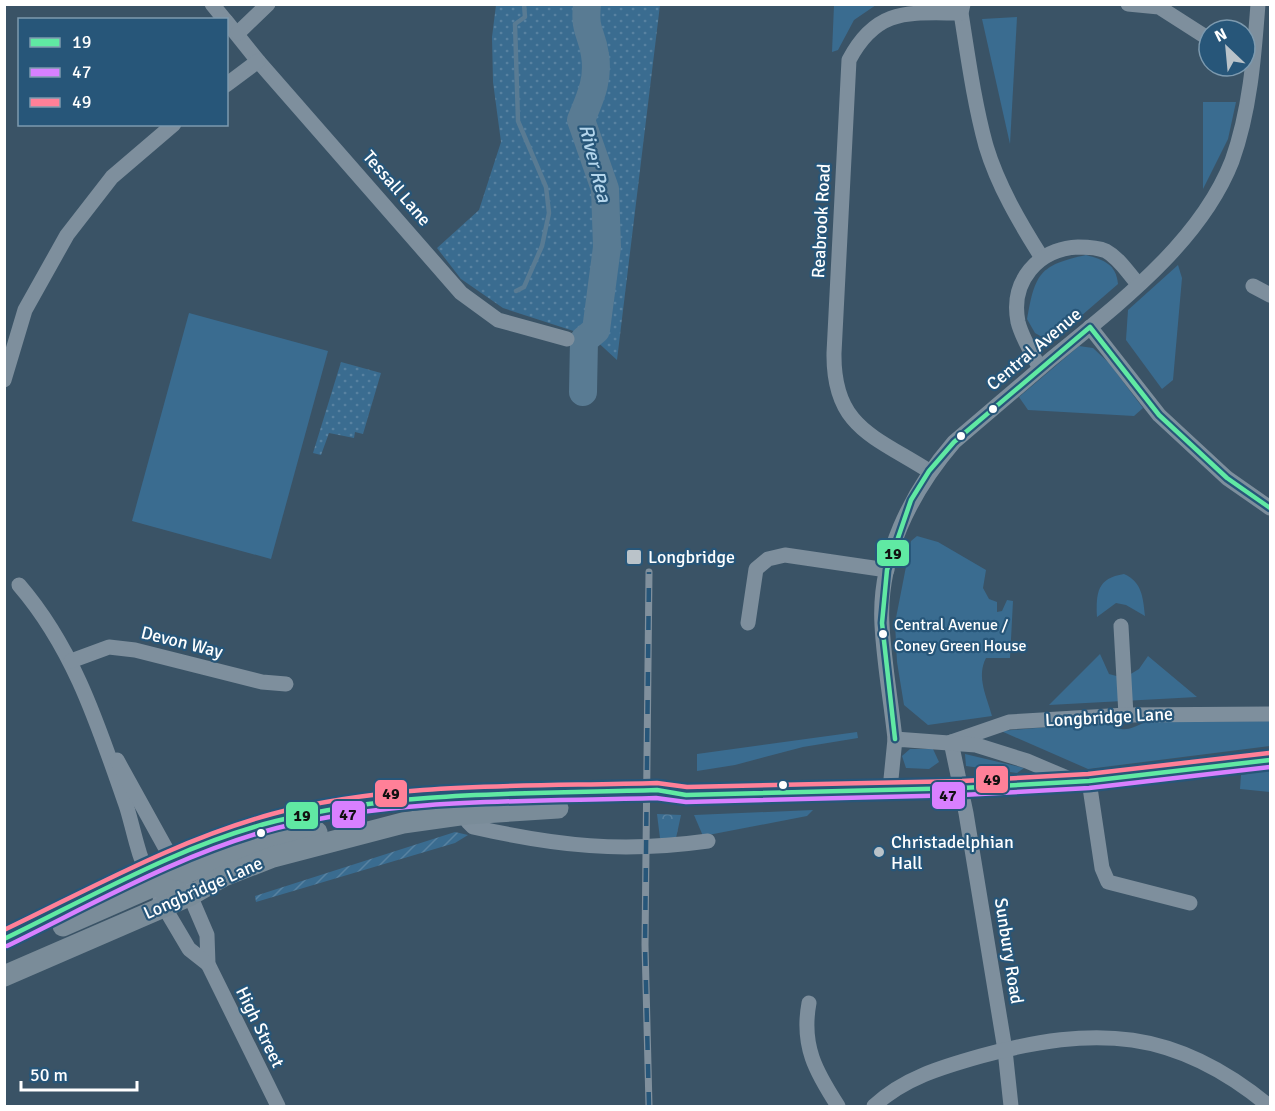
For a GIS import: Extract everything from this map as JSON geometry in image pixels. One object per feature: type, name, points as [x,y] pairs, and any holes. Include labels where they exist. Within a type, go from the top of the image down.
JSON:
[{"type":"street","name":"Tessall Lane","points":[[212,4],[224,18]]},
{"type":"street","points":[[238,33],[268,4]]},
{"type":"street","points":[[1128,4],[1159,7],[1197,31]]},
{"type":"street","name":"Central Avenue","points":[[1258,4],[1263,27]]},
{"type":"street","points":[[962,9],[987,147],[1013,211],[1042,258]]},
{"type":"street","name":"Reabrook Road","points":[[929,471],[857,424],[844,408],[837,393],[834,353],[849,60],[860,41],[873,27],[893,15],[962,9]]},
{"type":"street","name":"Tessall Lane","points":[[228,22],[258,61],[461,293],[498,320],[567,339]]},
{"type":"street","points":[[228,84],[258,61]]},
{"type":"street","name":"Central Avenue","points":[[895,739],[882,623],[887,570],[911,500],[929,471],[954,442],[1090,327],[1177,248],[1200,219],[1231,163],[1244,119],[1247,78]]},
{"type":"street","points":[[4,380],[25,310],[67,235],[112,177],[172,126]]},
{"type":"street","points":[[1040,368],[1018,323],[1017,306],[1022,282],[1030,268],[1042,258],[1061,248],[1090,247],[1106,251],[1138,284]]},
{"type":"street","points":[[1253,286],[1270,296]]},
{"type":"street","points":[[1090,327],[1159,415],[1227,478],[1270,508]]},
{"type":"street","points":[[748,623],[756,569],[768,559],[785,555],[887,570]]},
{"type":"street","points":[[19,585],[52,626],[71,661],[98,726],[150,878],[191,895]]},
{"type":"street","points":[[1121,626],[1126,715]]},
{"type":"street","name":"Devon Way","points":[[71,661],[109,647],[135,650],[262,682],[286,684]]},
{"type":"street","name":"Longbridge Lane","points":[[951,742],[1009,722],[1126,715],[1270,714]]},
{"type":"street","points":[[4,939],[176,867],[98,726]]},
{"type":"street","points":[[890,789],[895,739]]},
{"type":"street","name":"Longbridge Lane","points":[[895,739],[976,745],[1082,781]]},
{"type":"street","points":[[951,742],[962,788]]},
{"type":"street","name":"Longbridge Lane","points":[[176,867],[208,843],[323,811],[452,798],[599,798],[962,788],[1082,781],[1270,760]]},
{"type":"street","points":[[1082,781],[1102,868],[1108,882],[1190,903]]},
{"type":"street","name":"Sunbury Road","points":[[962,788],[1005,1050],[1011,1107]]},
{"type":"street","name":"Longbridge Lane","points":[[4,976],[191,895],[224,876],[273,857],[403,824],[446,816],[599,798]]},
{"type":"street","points":[[467,814],[473,827],[551,844],[602,848],[708,842]]},
{"type":"street","name":"Longbridge Lane","points":[[176,867],[273,841],[401,816],[446,816]]},
{"type":"street","name":"High Street","points":[[176,867],[191,895],[207,935],[208,964],[278,1107]]},
{"type":"street","name":"Longbridge Lane","points":[[4,952],[150,878]]},
{"type":"street","name":"High Street","points":[[150,878],[189,949],[208,964]]},
{"type":"street","points":[[809,1003],[805,1025],[810,1053],[819,1076],[838,1107]]},
{"type":"street","points":[[874,1107],[904,1084],[941,1067],[1005,1050],[1070,1038],[1106,1036],[1149,1042],[1210,1066],[1232,1079],[1269,1107]]},
{"type":"green space","points":[[496,5],[660,5],[617,360],[592,337],[503,308],[461,279],[437,248],[479,210],[501,142],[493,82],[492,37]]},
{"type":"green space","points":[[834,5],[876,5],[854,20],[838,50],[832,52]]},
{"type":"green space","points":[[1017,17],[1010,144],[982,19]]},
{"type":"green space","points":[[1203,102],[1236,102],[1228,139],[1203,189]]},
{"type":"green space","points":[[1086,255],[1112,267],[1118,284],[1051,342],[1035,333],[1027,319],[1037,281],[1049,268],[1058,263]]},
{"type":"green space","points":[[1178,265],[1182,278],[1173,380],[1162,389],[1126,340],[1128,310]]},
{"type":"green space","points":[[189,313],[328,351],[271,559],[132,521]]},
{"type":"green space","points":[[1079,346],[1093,348],[1109,363],[1143,408],[1134,416],[1028,410],[1019,397]]},
{"type":"green space","points":[[341,362],[381,373],[363,434],[355,432],[354,438],[329,433],[321,455],[313,453]]},
{"type":"green space","points":[[917,536],[938,542],[986,570],[983,588],[989,599],[997,602],[997,612],[1002,611],[1007,600],[1013,601],[1010,658],[986,658],[983,665],[983,687],[992,716],[928,725],[904,705],[897,662],[895,623],[911,541]]},
{"type":"green space","points":[[1124,574],[1135,581],[1138,586],[1145,616],[1126,605],[1116,603],[1097,617],[1098,594],[1103,583]]},
{"type":"green space","points":[[1100,654],[1109,674],[1124,678],[1139,669],[1148,656],[1197,697],[1049,705]]},
{"type":"green space","points":[[1270,721],[1270,746],[1088,769],[1001,731],[1109,722],[1113,726],[1126,729],[1145,722]]},
{"type":"green space","points":[[857,732],[858,738],[803,747],[735,765],[697,771],[697,754]]},
{"type":"green space","points":[[910,749],[933,749],[939,762],[929,769],[906,768],[902,756]]},
{"type":"green space","points":[[965,754],[1024,768],[1017,773],[966,766]]},
{"type":"green space","points":[[1270,770],[1270,792],[1240,789],[1241,775]]},
{"type":"green space","points":[[813,810],[807,816],[703,836],[694,815]]},
{"type":"green space","points":[[657,814],[681,815],[676,838],[660,838]]},
{"type":"green space","points":[[455,832],[468,835],[455,843],[256,902],[255,896]]},
{"type":"waterway","points":[[516,291],[524,287],[542,246],[549,213],[546,187],[518,121],[515,24],[525,17],[524,4]]},
{"type":"waterway","name":"River Rea","points":[[583,392],[584,340],[596,330],[607,247],[605,189],[581,120],[593,89],[596,73],[594,47],[587,27],[587,4]]},
{"type":"railway","points":[[649,572],[645,945],[649,1106]]},
{"type":"transit line","name":"19","points":[[895,739],[882,623],[887,570],[911,500],[929,471],[954,442],[1090,327],[1159,415],[1227,478],[1270,508]]},
{"type":"transit line","name":"49","points":[[4,930],[135,866],[202,837],[272,814],[319,803],[366,796],[512,786],[657,783],[687,787],[962,781],[1088,774],[1269,753]]},
{"type":"transit line","name":"19","points":[[4,939],[137,873],[240,831],[323,811],[370,804],[513,793],[657,790],[686,795],[962,788],[1089,781],[1270,760]]},
{"type":"transit line","name":"47","points":[[7,946],[139,880],[242,838],[323,818],[371,811],[514,801],[656,798],[686,802],[962,795],[1089,788],[1270,767]]},
{"type":"place","name":"Longbridge","points":[[634,557]]},
{"type":"place","name":"Central Avenue / Coney Green House","points":[[883,634]]},
{"type":"place","name":"Christadelphian Hall","points":[[879,852]]}]
